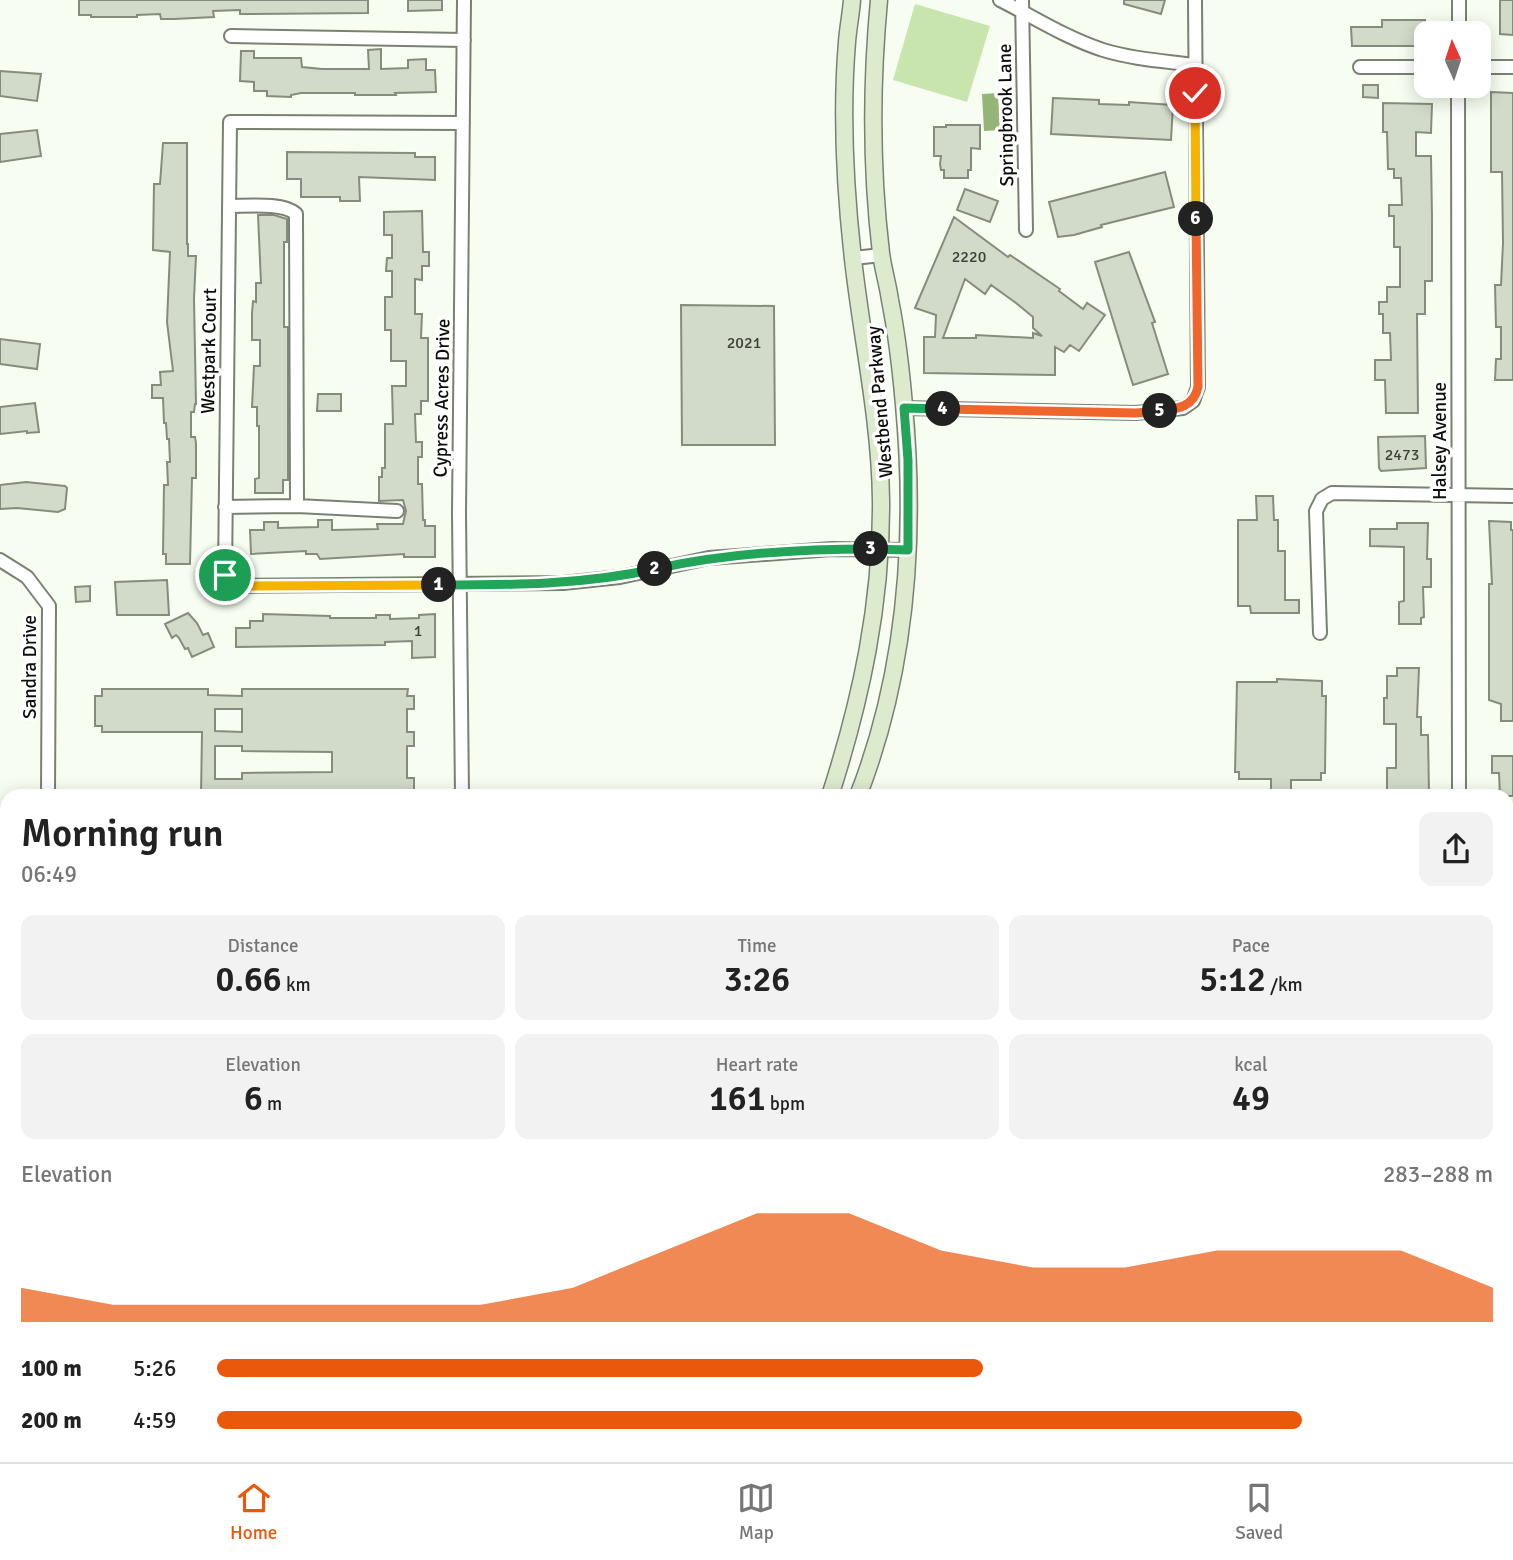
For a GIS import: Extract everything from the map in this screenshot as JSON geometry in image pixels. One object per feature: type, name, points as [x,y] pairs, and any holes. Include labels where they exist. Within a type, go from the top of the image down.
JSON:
[{"type":"street","name":"Cypress Acres Drive","points":[[462,789],[459,514],[464,0]]},
{"type":"street","name":"Westbend Parkway","points":[[832,789],[862,686],[877,595],[880,549],[878,433],[853,258],[844,110],[852,0]]},
{"type":"street","name":"Westbend Parkway","points":[[860,789],[878,736],[893,673],[908,550],[908,460],[904,408],[899,353],[882,256],[872,135],[874,47],[879,0]]},
{"type":"street","points":[[1000,0],[1022,6],[1062,33],[1102,50],[1194,65]]},
{"type":"street","points":[[904,408],[1136,413],[1183,408],[1193,401],[1198,387],[1195,0]]},
{"type":"street","points":[[1458,21],[1459,0]]},
{"type":"street","name":"Springbrook Lane","points":[[1022,6],[1026,230]]},
{"type":"street","points":[[231,36],[464,40]]},
{"type":"street","points":[[1360,67],[1414,67]]},
{"type":"street","points":[[1491,67],[1513,67]]},
{"type":"street","name":"Halsey Avenue","points":[[1458,98],[1459,789]]},
{"type":"street","name":"Westpark Court","points":[[461,585],[240,586],[225,575],[225,507],[230,122],[463,123]]},
{"type":"street","points":[[229,206],[280,207],[291,209],[296,214],[297,506]]},
{"type":"street","points":[[853,258],[882,256]]},
{"type":"street","points":[[1320,633],[1316,512],[1322,499],[1332,493],[1513,496]]},
{"type":"street","points":[[225,507],[297,506],[397,511]]},
{"type":"street","points":[[461,585],[563,583],[620,577],[709,558],[796,551],[908,550]]},
{"type":"street","name":"Sandra Drive","points":[[0,560],[27,577],[49,606],[48,789]]},
{"type":"shaded area","points":[[915,4],[990,26],[967,102],[893,80]]},
{"type":"shaded area","points":[[998,93],[1000,130],[984,131],[982,94]]},
{"type":"building","points":[[79,0],[368,0],[368,13],[240,14],[240,10],[213,11],[214,17],[174,19],[161,19],[160,14],[91,17],[79,15]]},
{"type":"building","points":[[408,0],[442,0],[442,10],[408,11]]},
{"type":"building","points":[[1124,0],[1165,0],[1161,14],[1124,4]]},
{"type":"building","points":[[1500,0],[1513,0],[1513,35],[1500,34]]},
{"type":"building","points":[[1382,20],[1425,20],[1414,21],[1414,46],[1352,46],[1351,27],[1382,27]]},
{"type":"building","points":[[381,49],[381,69],[408,68],[408,60],[426,59],[426,70],[435,70],[436,92],[395,93],[396,95],[301,93],[291,97],[267,96],[267,91],[254,91],[254,82],[240,81],[241,51],[254,51],[254,58],[301,58],[302,67],[369,69],[368,50]]},
{"type":"building","points":[[0,71],[41,74],[37,101],[0,96]]},
{"type":"building","points":[[1363,85],[1378,85],[1378,98],[1363,97]]},
{"type":"building","points":[[1491,92],[1513,93],[1513,380],[1495,380],[1496,359],[1501,359],[1501,327],[1496,327],[1495,285],[1501,285],[1502,172],[1491,172]]},
{"type":"building","points":[[1053,98],[1099,100],[1099,104],[1129,105],[1129,102],[1173,105],[1171,140],[1051,134]]},
{"type":"building","points":[[1383,103],[1432,104],[1431,133],[1416,132],[1416,156],[1431,156],[1432,217],[1432,281],[1425,281],[1425,314],[1417,314],[1418,413],[1386,413],[1385,380],[1375,380],[1375,360],[1391,360],[1390,333],[1383,333],[1383,314],[1379,314],[1379,302],[1387,302],[1387,287],[1400,287],[1400,247],[1394,247],[1394,216],[1389,216],[1389,205],[1402,205],[1401,178],[1394,178],[1394,169],[1388,169],[1387,132],[1383,132]]},
{"type":"building","points":[[980,125],[980,149],[971,148],[971,170],[968,170],[968,178],[944,178],[941,156],[934,156],[934,127]]},
{"type":"building","points":[[37,130],[41,156],[0,162],[0,134]]},
{"type":"building","points":[[163,143],[187,143],[187,244],[188,256],[196,256],[196,404],[194,412],[191,412],[191,437],[195,437],[196,443],[196,478],[192,478],[190,564],[166,564],[166,554],[163,554],[164,485],[168,485],[169,439],[164,423],[163,398],[152,398],[152,385],[161,385],[160,372],[173,371],[167,322],[170,252],[153,250],[154,184],[160,184]]},
{"type":"building","points":[[287,152],[415,153],[415,157],[435,157],[435,180],[359,177],[360,201],[340,201],[340,197],[301,197],[301,179],[287,179]]},
{"type":"building","points":[[1165,172],[1174,207],[1058,237],[1049,202]]},
{"type":"building","points":[[965,189],[998,201],[990,222],[957,210]]},
{"type":"building","points":[[422,211],[423,252],[429,252],[429,266],[422,266],[422,280],[415,279],[415,314],[422,314],[421,338],[428,338],[428,401],[421,401],[421,414],[415,414],[416,442],[422,442],[422,457],[418,457],[418,484],[422,484],[425,526],[435,526],[435,557],[404,557],[404,554],[320,559],[317,554],[306,554],[306,551],[251,554],[250,530],[264,530],[264,522],[278,522],[278,528],[318,527],[318,520],[332,520],[332,530],[378,529],[377,524],[403,524],[406,511],[403,500],[379,501],[379,477],[382,477],[382,468],[385,468],[385,424],[393,424],[392,386],[406,386],[406,361],[391,361],[391,330],[385,330],[385,297],[392,297],[392,271],[386,271],[387,258],[392,258],[392,235],[384,235],[384,212]]},
{"type":"building","points":[[258,215],[274,215],[287,219],[287,242],[284,242],[284,327],[288,327],[288,480],[283,480],[283,493],[255,493],[255,479],[259,478],[259,426],[257,407],[252,407],[254,366],[260,366],[260,340],[252,340],[252,313],[253,301],[256,302],[256,283],[261,283]]},
{"type":"building","points":[[954,217],[1008,257],[1010,255],[1060,289],[1059,291],[1083,309],[1087,303],[1105,315],[1079,351],[1070,345],[1064,352],[1055,347],[1055,375],[924,373],[924,337],[935,337],[936,315],[915,308]],"holes":[[[965,279],[985,294],[991,285],[1016,303],[1033,317],[1033,328],[1042,336],[1033,333],[1033,338],[976,335],[976,338],[943,338]]]},
{"type":"building","points":[[1129,252],[1155,322],[1152,323],[1168,374],[1133,385],[1095,262]]},
{"type":"building","points":[[681,305],[774,306],[775,445],[682,445]]},
{"type":"building","points":[[0,339],[40,344],[37,369],[0,364]]},
{"type":"building","points":[[318,394],[341,394],[341,411],[317,411]]},
{"type":"building","points":[[35,403],[39,432],[0,434],[0,407]]},
{"type":"building","points":[[1425,436],[1426,468],[1381,471],[1378,437]]},
{"type":"building","points":[[26,482],[65,486],[65,509],[58,512],[0,509],[0,485]]},
{"type":"building","points":[[1256,496],[1273,496],[1274,520],[1278,520],[1278,551],[1285,551],[1285,600],[1299,600],[1299,613],[1251,613],[1250,606],[1238,606],[1238,520],[1257,520]]},
{"type":"building","points":[[1489,521],[1511,522],[1513,530],[1513,721],[1501,721],[1501,704],[1489,700],[1489,584],[1492,584]]},
{"type":"building","points":[[1397,523],[1428,523],[1427,559],[1431,559],[1431,587],[1423,587],[1424,617],[1421,618],[1421,624],[1399,624],[1399,602],[1404,601],[1404,547],[1370,546],[1370,529],[1397,529]]},
{"type":"building","points":[[167,580],[169,615],[117,615],[115,582]]},
{"type":"building","points":[[90,586],[90,601],[76,602],[75,587]]},
{"type":"building","points":[[188,613],[203,635],[208,633],[214,647],[192,657],[176,635],[172,638],[165,624]]},
{"type":"building","points":[[263,614],[330,618],[376,618],[376,615],[390,615],[390,619],[419,618],[419,615],[435,614],[435,657],[412,658],[412,641],[385,642],[385,645],[236,647],[236,628],[250,628],[250,621],[263,621]]},
{"type":"building","points":[[1397,668],[1419,668],[1417,717],[1421,717],[1421,735],[1428,735],[1429,789],[1387,789],[1387,768],[1396,768],[1396,724],[1384,724],[1384,698],[1387,698],[1387,676],[1397,676]]},
{"type":"building","points":[[1277,679],[1322,681],[1322,696],[1326,696],[1325,773],[1321,773],[1321,780],[1291,780],[1291,789],[1271,789],[1271,779],[1239,779],[1239,772],[1235,772],[1237,682],[1277,682]]},
{"type":"building","points":[[102,689],[208,689],[208,695],[242,696],[242,689],[408,689],[407,696],[414,696],[414,709],[407,709],[407,732],[414,732],[414,746],[407,746],[407,778],[414,778],[414,789],[201,789],[202,732],[102,732],[102,726],[95,726],[95,696],[102,696]],"holes":[[[215,709],[242,709],[242,732],[215,731]],[[215,746],[242,746],[242,751],[332,752],[332,772],[242,773],[242,779],[215,779]]]},
{"type":"building","points":[[1492,756],[1513,756],[1513,789],[1500,789],[1499,773],[1492,773]]},
{"type":"route","points":[[225,575],[240,586],[563,583],[620,577],[709,558],[832,549],[908,550],[908,460],[904,408],[1136,413],[1183,408],[1193,401],[1198,387],[1195,93]]}]
